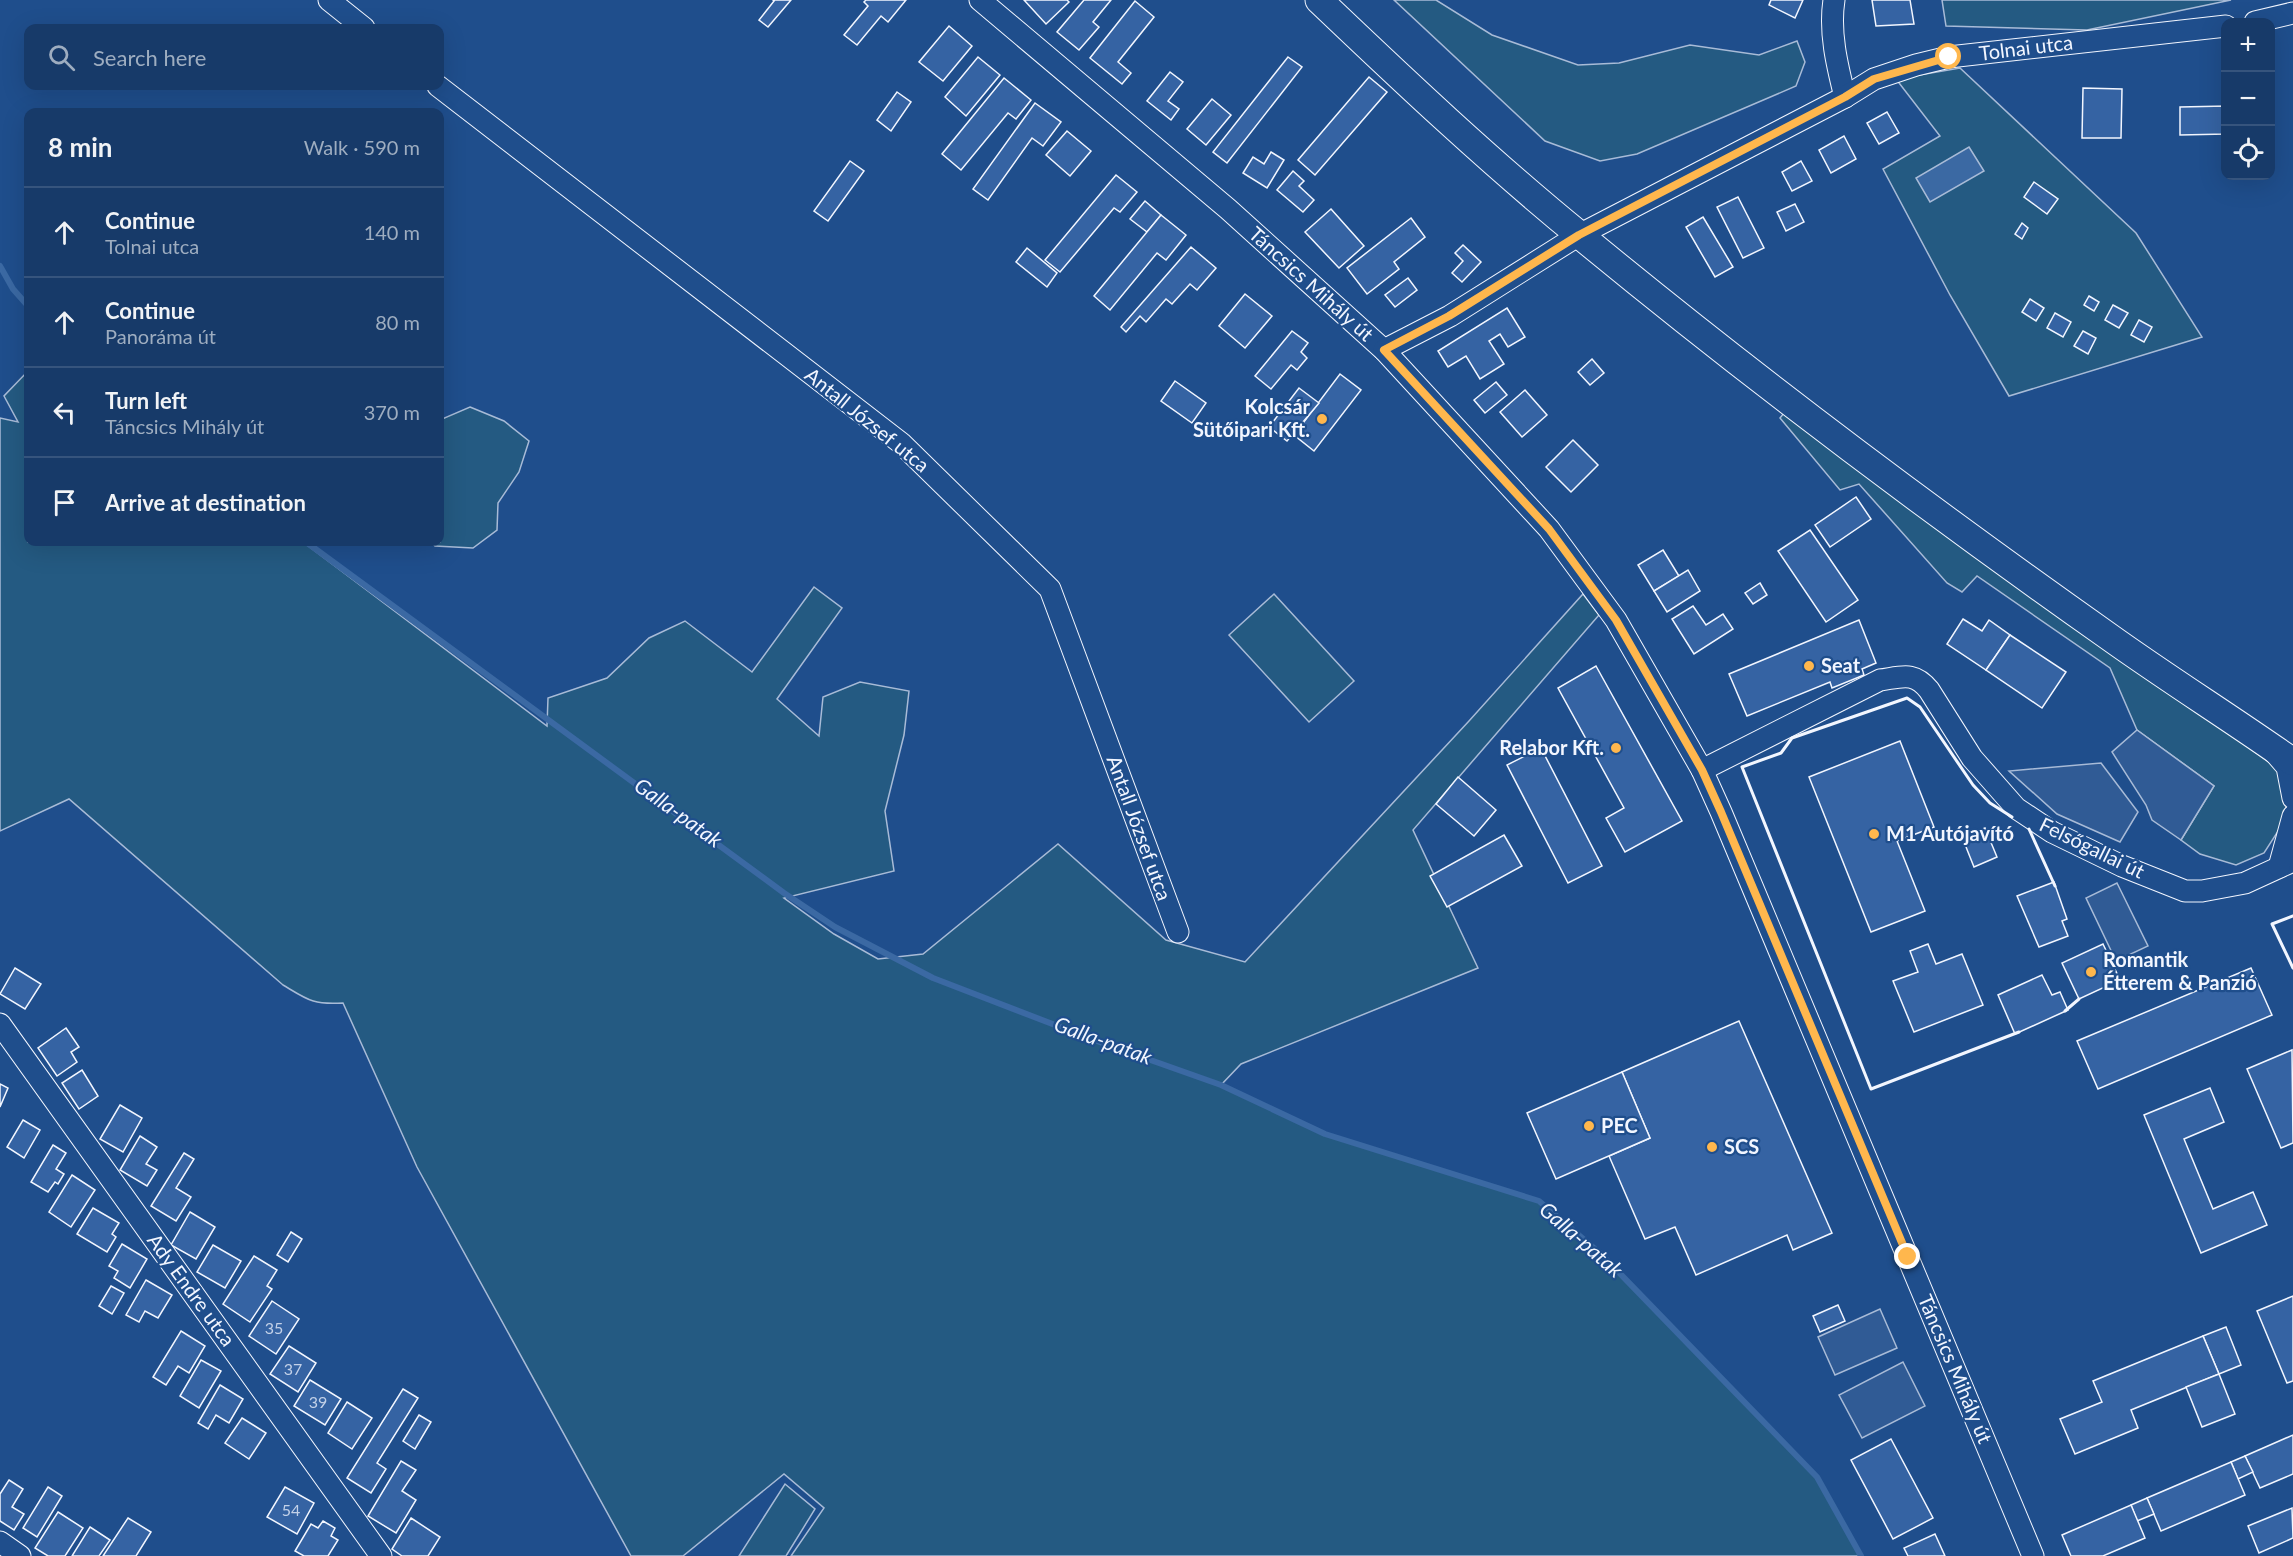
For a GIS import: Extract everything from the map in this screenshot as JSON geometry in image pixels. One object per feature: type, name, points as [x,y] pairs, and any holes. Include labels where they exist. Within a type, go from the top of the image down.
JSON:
[{"type":"main road","points":[[1319,0],[1451,123],[1579,235],[1843,443],[2109,637],[2293,762]]},
{"type":"street","points":[[329,0],[359,24]]},
{"type":"street","name":"Táncsics Mihály út","points":[[980,0],[1228,209],[1384,350],[1549,529],[1616,620],[1702,770],[2033,1556]]},
{"type":"street","points":[[1834,0],[1832,14],[1836,63],[1845,97]]},
{"type":"street","points":[[2272,18],[2293,13]]},
{"type":"street","name":"Tolnai utca","points":[[1384,350],[1449,316],[1579,235],[1845,97],[1874,79],[1949,57],[2221,27]]},
{"type":"street","name":"Antall József utca","points":[[443,90],[902,443],[1050,589],[1178,932]]},
{"type":"street","name":"Felsőgallai út","points":[[1702,770],[1880,680],[1909,675],[1923,681],[1972,758],[2016,808],[2052,832],[2122,866],[2185,891],[2202,891],[2245,883],[2288,865]]},
{"type":"street","points":[[2265,743],[2287,766],[2293,798]]},
{"type":"street","points":[[2288,865],[2293,816]]},
{"type":"street","points":[[2288,865],[2293,842]]},
{"type":"street","name":"Ady Endre utca","points":[[0,1024],[381,1556]]},
{"type":"street","points":[[0,1542],[20,1556]]},
{"type":"shaded area","points":[[1394,0],[1436,0],[1492,35],[1578,65],[1619,63],[1690,45],[1759,55],[1797,41],[1805,62],[1796,86],[1637,154],[1600,161],[1545,141]]},
{"type":"shaded area","points":[[1942,0],[2231,0],[2087,30],[1946,26]]},
{"type":"shaded area","points":[[1960,68],[2136,233],[2202,337],[2009,396],[1950,295],[1883,169],[1940,136],[1896,79]]},
{"type":"shaded area","points":[[1969,147],[1984,171],[1930,202],[1916,178]]},
{"type":"shaded area","points":[[24,375],[24,546],[308,546],[547,726],[548,698],[607,678],[649,638],[685,621],[752,672],[814,587],[842,608],[777,699],[819,736],[823,697],[860,682],[909,691],[904,735],[885,811],[894,871],[784,898],[834,934],[878,959],[923,954],[1058,844],[1166,940],[1245,962],[1469,721],[1583,594],[1599,615],[1413,830],[1478,968],[1241,1064],[1221,1085],[1325,1134],[1539,1201],[1602,1255],[1817,1477],[1861,1556],[791,1556],[824,1508],[784,1474],[683,1556],[631,1556],[417,1167],[343,1003],[317,1002],[283,985],[69,799],[0,831],[0,418],[18,422],[4,396]]},
{"type":"shaded area","points":[[470,407],[504,421],[529,441],[519,472],[498,503],[497,530],[473,548],[435,546],[444,546],[444,418]]},
{"type":"shaded area","points":[[1788,408],[2278,769],[2289,791],[2284,822],[2264,853],[2236,865],[2200,854],[2181,840],[2214,786],[2137,730],[2110,668],[1977,576],[1962,592],[1947,583],[1859,484],[1840,490],[1780,418]]},
{"type":"shaded area","points":[[1274,594],[1354,681],[1309,722],[1229,635]]},
{"type":"shaded area","points":[[2137,730],[2214,786],[2181,840],[2152,820],[2146,805],[2112,752]]},
{"type":"shaded area","points":[[2101,763],[2138,812],[2120,842],[2057,814],[2009,771]]},
{"type":"shaded area","points":[[2117,883],[2148,946],[2116,961],[2086,898]]},
{"type":"shaded area","points":[[1880,1309],[1897,1348],[1835,1375],[1818,1337]]},
{"type":"shaded area","points":[[1903,1362],[1925,1406],[1862,1438],[1839,1395]]},
{"type":"shaded area","points":[[785,1484],[815,1509],[786,1556],[739,1556]]},
{"type":"building","points":[[773,0],[791,0],[768,27],[759,20]]},
{"type":"building","points":[[866,0],[906,0],[888,22],[881,16],[857,45],[844,35],[868,6],[864,2]]},
{"type":"building","points":[[1024,0],[1067,0],[1069,2],[1046,24]]},
{"type":"building","points":[[1084,0],[1111,0],[1093,22],[1099,27],[1079,50],[1057,32]]},
{"type":"building","points":[[1771,0],[1803,0],[1795,18],[1769,5]]},
{"type":"building","points":[[1872,0],[1910,0],[1914,24],[1876,26]]},
{"type":"building","points":[[1135,1],[1154,17],[1118,62],[1131,73],[1122,84],[1090,58]]},
{"type":"building","points":[[949,26],[972,46],[943,81],[919,62]]},
{"type":"building","points":[[978,57],[1000,75],[966,116],[945,97]]},
{"type":"building","points":[[1288,57],[1302,67],[1227,163],[1213,152]]},
{"type":"building","points":[[1170,72],[1183,82],[1168,101],[1179,109],[1171,120],[1147,101]]},
{"type":"building","points":[[1369,77],[1387,92],[1315,175],[1298,160]]},
{"type":"building","points":[[1004,78],[1031,100],[1016,119],[1008,113],[961,170],[942,154]]},
{"type":"building","points":[[2083,88],[2122,89],[2121,138],[2082,138]]},
{"type":"building","points":[[897,92],[911,102],[891,131],[877,120]]},
{"type":"building","points":[[1212,99],[1231,115],[1206,145],[1187,129]]},
{"type":"building","points":[[1035,103],[1061,122],[1043,146],[1032,138],[988,200],[973,189]]},
{"type":"building","points":[[2221,106],[2221,134],[2180,135],[2180,107]]},
{"type":"building","points":[[1887,112],[1899,133],[1879,144],[1867,123]]},
{"type":"building","points":[[1067,131],[1091,151],[1070,176],[1046,155]]},
{"type":"building","points":[[1844,136],[1856,159],[1831,173],[1819,150]]},
{"type":"building","points":[[1271,152],[1284,160],[1267,188],[1243,173],[1253,157],[1264,164]]},
{"type":"building","points":[[850,161],[864,171],[828,221],[814,211]]},
{"type":"building","points":[[1801,161],[1812,181],[1792,191],[1782,172]]},
{"type":"building","points":[[1293,171],[1304,181],[1299,186],[1314,200],[1303,212],[1277,190]]},
{"type":"building","points":[[1116,175],[1137,192],[1120,212],[1114,208],[1060,272],[1045,260]]},
{"type":"building","points":[[2034,182],[2058,199],[2047,214],[2024,197]]},
{"type":"building","points":[[1738,197],[1764,248],[1743,258],[1717,207]]},
{"type":"building","points":[[1145,201],[1161,215],[1147,232],[1130,219]]},
{"type":"building","points":[[1795,204],[1804,222],[1786,231],[1777,212]]},
{"type":"building","points":[[1331,209],[1364,246],[1339,268],[1305,232]]},
{"type":"building","points":[[1161,215],[1186,235],[1166,260],[1157,253],[1110,310],[1094,296]]},
{"type":"building","points":[[1703,217],[1733,267],[1715,277],[1686,227]]},
{"type":"building","points":[[1411,218],[1425,237],[1394,262],[1399,269],[1367,294],[1347,268]]},
{"type":"building","points":[[2022,223],[2028,228],[2022,239],[2015,234]]},
{"type":"building","points":[[1463,245],[1481,262],[1462,282],[1452,273],[1463,261],[1455,253]]},
{"type":"building","points":[[1191,247],[1216,268],[1197,290],[1190,284],[1172,304],[1166,299],[1146,322],[1140,316],[1126,332],[1121,327]]},
{"type":"building","points":[[1027,248],[1057,273],[1047,287],[1016,262]]},
{"type":"building","points":[[1408,278],[1417,290],[1395,307],[1385,295]]},
{"type":"building","points":[[1245,294],[1272,316],[1245,348],[1219,326]]},
{"type":"building","points":[[2089,296],[2099,302],[2094,311],[2084,305]]},
{"type":"building","points":[[2030,299],[2044,308],[2036,321],[2022,312]]},
{"type":"building","points":[[2113,305],[2128,313],[2119,328],[2105,320]]},
{"type":"building","points":[[1507,308],[1525,337],[1508,347],[1500,334],[1489,341],[1504,364],[1480,379],[1466,356],[1448,367],[1438,351]]},
{"type":"building","points":[[2055,313],[2071,322],[2063,337],[2047,328]]},
{"type":"building","points":[[2139,320],[2152,327],[2144,342],[2131,335]]},
{"type":"building","points":[[1292,331],[1308,343],[1301,352],[1307,358],[1297,370],[1291,365],[1271,389],[1255,376]]},
{"type":"building","points":[[2083,331],[2096,338],[2088,354],[2074,346]]},
{"type":"building","points":[[1592,359],[1604,373],[1590,385],[1578,372]]},
{"type":"building","name":"Kolcsár Sütőipari Kft.","points":[[1340,374],[1361,390],[1314,451],[1294,435]]},
{"type":"building","points":[[1175,381],[1206,403],[1192,423],[1161,401]]},
{"type":"building","points":[[1496,382],[1507,395],[1485,413],[1474,400]]},
{"type":"building","points":[[1299,388],[1319,403],[1287,441],[1269,427]]},
{"type":"building","points":[[1525,390],[1547,415],[1522,437],[1500,412]]},
{"type":"building","points":[[1573,440],[1598,465],[1571,492],[1546,467]]},
{"type":"building","points":[[1856,497],[1871,519],[1830,547],[1815,525]]},
{"type":"building","points":[[1810,530],[1858,600],[1826,622],[1778,551]]},
{"type":"building","points":[[1663,550],[1679,576],[1654,591],[1638,565]]},
{"type":"building","points":[[1688,570],[1700,591],[1667,612],[1654,591]]},
{"type":"building","points":[[1760,583],[1767,595],[1753,604],[1745,593]]},
{"type":"building","points":[[1693,606],[1706,625],[1723,614],[1733,629],[1694,654],[1672,619]]},
{"type":"building","points":[[1963,619],[1982,631],[1989,620],[2010,635],[1986,670],[1947,644]]},
{"type":"building","name":"Seat","points":[[1859,620],[1876,663],[1862,669],[1864,675],[1832,688],[1830,682],[1747,716],[1729,674]]},
{"type":"building","points":[[2010,635],[2066,672],[2042,708],[1986,670]]},
{"type":"building","name":"Relabor Kft.","points":[[1596,666],[1682,821],[1625,852],[1606,818],[1624,808],[1558,688]]},
{"type":"building","name":"M1 Autójavító","points":[[1900,741],[1934,827],[1897,841],[1925,911],[1871,932],[1809,777]]},
{"type":"building","points":[[1541,748],[1602,866],[1568,883],[1507,765]]},
{"type":"building","points":[[1458,777],[1496,810],[1474,836],[1436,804]]},
{"type":"building","points":[[1985,828],[1997,857],[1974,867],[1962,837]]},
{"type":"building","points":[[1504,835],[1522,866],[1447,907],[1430,876]]},
{"type":"building","points":[[2054,882],[2067,919],[2062,921],[2068,936],[2039,947],[2017,896]]},
{"type":"building","points":[[1928,944],[1936,964],[1962,954],[1983,1005],[1914,1032],[1893,981],[1918,972],[1910,951]]},
{"type":"building","name":"Romantik Étterem & Panzió","points":[[2103,944],[2120,980],[2079,999],[2062,963]]},
{"type":"building","points":[[15,968],[41,984],[25,1009],[0,994]]},
{"type":"building","points":[[2251,968],[2272,1015],[2098,1089],[2077,1041]]},
{"type":"building","points":[[2042,975],[2052,995],[2060,992],[2068,1010],[2015,1034],[1998,995]]},
{"type":"building","name":"SCS","points":[[1739,1021],[1832,1233],[1793,1250],[1787,1235],[1696,1275],[1675,1227],[1645,1239],[1609,1156],[1650,1138],[1622,1072]]},
{"type":"building","points":[[66,1028],[79,1047],[71,1052],[77,1062],[57,1076],[38,1048]]},
{"type":"building","points":[[2292,1050],[2293,1143],[2281,1148],[2247,1069]]},
{"type":"building","points":[[82,1070],[98,1096],[79,1109],[62,1083]]},
{"type":"building","name":"PEC","points":[[1622,1072],[1650,1138],[1556,1179],[1527,1113]]},
{"type":"building","points":[[0,1084],[8,1088],[0,1107]]},
{"type":"building","points":[[2210,1088],[2224,1122],[2184,1139],[2213,1209],[2253,1192],[2267,1225],[2201,1253],[2144,1115]]},
{"type":"building","points":[[120,1105],[142,1118],[123,1152],[100,1139]]},
{"type":"building","points":[[23,1120],[40,1130],[24,1158],[7,1147]]},
{"type":"building","points":[[140,1136],[157,1147],[146,1164],[157,1170],[147,1186],[120,1170]]},
{"type":"building","points":[[53,1145],[66,1153],[56,1169],[64,1174],[58,1184],[55,1182],[48,1192],[31,1182]]},
{"type":"building","points":[[184,1153],[194,1159],[176,1188],[191,1197],[176,1221],[151,1206]]},
{"type":"building","points":[[72,1175],[95,1190],[71,1227],[49,1212]]},
{"type":"building","points":[[93,1208],[119,1223],[112,1234],[116,1237],[107,1252],[77,1234]]},
{"type":"building","points":[[190,1212],[215,1227],[196,1259],[171,1245]]},
{"type":"building","points":[[291,1232],[302,1239],[288,1262],[277,1255]]},
{"type":"building","points":[[122,1244],[147,1259],[130,1288],[114,1278],[118,1271],[109,1266]]},
{"type":"building","points":[[213,1245],[241,1261],[225,1288],[197,1272]]},
{"type":"building","points":[[254,1256],[277,1270],[267,1286],[272,1289],[250,1322],[223,1304]]},
{"type":"building","points":[[146,1280],[172,1295],[158,1318],[145,1311],[139,1322],[126,1315]]},
{"type":"building","points":[[111,1286],[124,1293],[112,1314],[99,1306]]},
{"type":"building","points":[[2293,1296],[2293,1381],[2287,1383],[2257,1311]]},
{"type":"building","points":[[272,1301],[299,1319],[276,1354],[249,1336]]},
{"type":"building","points":[[1838,1305],[1845,1321],[1820,1332],[1813,1316]]},
{"type":"building","points":[[2226,1327],[2241,1365],[2219,1374],[2203,1336]]},
{"type":"building","points":[[181,1331],[205,1346],[189,1373],[178,1366],[166,1385],[153,1377]]},
{"type":"building","points":[[2203,1336],[2219,1374],[2131,1410],[2138,1428],[2075,1454],[2060,1419],[2102,1402],[2093,1381]]},
{"type":"building","points":[[289,1346],[316,1363],[298,1392],[270,1374]]},
{"type":"building","points":[[201,1360],[221,1371],[199,1408],[180,1396]]},
{"type":"building","points":[[2219,1374],[2235,1414],[2202,1427],[2186,1387]]},
{"type":"building","points":[[310,1380],[341,1399],[325,1425],[294,1406]]},
{"type":"building","points":[[220,1385],[243,1399],[229,1423],[216,1415],[208,1429],[198,1423]]},
{"type":"building","points":[[403,1389],[418,1398],[377,1463],[386,1469],[371,1493],[347,1478]]},
{"type":"building","points":[[347,1402],[372,1418],[352,1449],[328,1433]]},
{"type":"building","points":[[419,1415],[431,1422],[415,1449],[403,1441]]},
{"type":"building","points":[[242,1418],[266,1433],[249,1459],[225,1443]]},
{"type":"building","points":[[2293,1435],[2293,1474],[2260,1488],[2245,1456]]},
{"type":"building","points":[[1891,1439],[1933,1518],[1893,1539],[1851,1460]]},
{"type":"building","points":[[2245,1456],[2253,1472],[2238,1479],[2231,1462]]},
{"type":"building","points":[[401,1461],[416,1470],[402,1491],[416,1500],[396,1533],[368,1516]]},
{"type":"building","points":[[2231,1462],[2245,1495],[2161,1531],[2147,1498]]},
{"type":"building","points":[[9,1480],[23,1489],[12,1507],[24,1514],[14,1530],[0,1521],[0,1494]]},
{"type":"building","points":[[48,1487],[62,1496],[37,1537],[23,1528]]},
{"type":"building","points":[[285,1487],[314,1503],[297,1534],[267,1517]]},
{"type":"building","points":[[2147,1498],[2154,1514],[2137,1521],[2131,1505]]},
{"type":"building","points":[[2131,1505],[2145,1538],[2103,1556],[2071,1556],[2062,1535]]},
{"type":"building","points":[[2292,1508],[2293,1538],[2259,1553],[2248,1526]]},
{"type":"building","points":[[58,1512],[83,1528],[65,1556],[48,1556],[35,1548]]},
{"type":"building","points":[[128,1518],[151,1532],[136,1556],[103,1556]]},
{"type":"building","points":[[411,1518],[440,1537],[428,1556],[402,1556],[392,1549]]},
{"type":"building","points":[[323,1521],[335,1528],[331,1536],[338,1540],[328,1556],[304,1556],[295,1551],[311,1524],[318,1528]]},
{"type":"building","points":[[90,1527],[110,1540],[99,1556],[72,1556]]},
{"type":"building","points":[[1935,1534],[1945,1556],[1908,1556],[1904,1548]]},
{"type":"waterway","name":"Galla-patak","points":[[0,266],[13,289],[24,301]]},
{"type":"waterway","name":"Galla-patak","points":[[311,546],[784,893],[835,927],[933,978],[1094,1040],[1221,1085],[1325,1134],[1539,1201],[1602,1255],[1817,1477],[1861,1556]]},
{"type":"wall","points":[[2012,817],[1990,803],[1973,785],[1920,707],[1907,698],[1792,738],[1781,753],[1742,767],[1871,1089],[2019,1032]]},
{"type":"wall","points":[[2029,829],[2055,886]]},
{"type":"wall","points":[[2293,916],[2272,924],[2293,968]]},
{"type":"wall","points":[[2065,1011],[2079,999]]},
{"type":"place","name":"Kolcsár Sütőipari Kft.","points":[[1322,419]]},
{"type":"place","name":"Seat","points":[[1809,666]]},
{"type":"place","name":"Relabor Kft.","points":[[1616,748]]},
{"type":"place","name":"M1 Autójavító","points":[[1874,834]]},
{"type":"place","name":"Romantik Étterem & Panzió","points":[[2091,972]]},
{"type":"place","name":"PEC","points":[[1589,1126]]},
{"type":"place","name":"SCS","points":[[1712,1147]]},
{"type":"route","points":[[1908,1257],[1702,770],[1616,620],[1549,529],[1384,350],[1449,316],[1579,235],[1845,97],[1874,79],[1949,57]]}]
